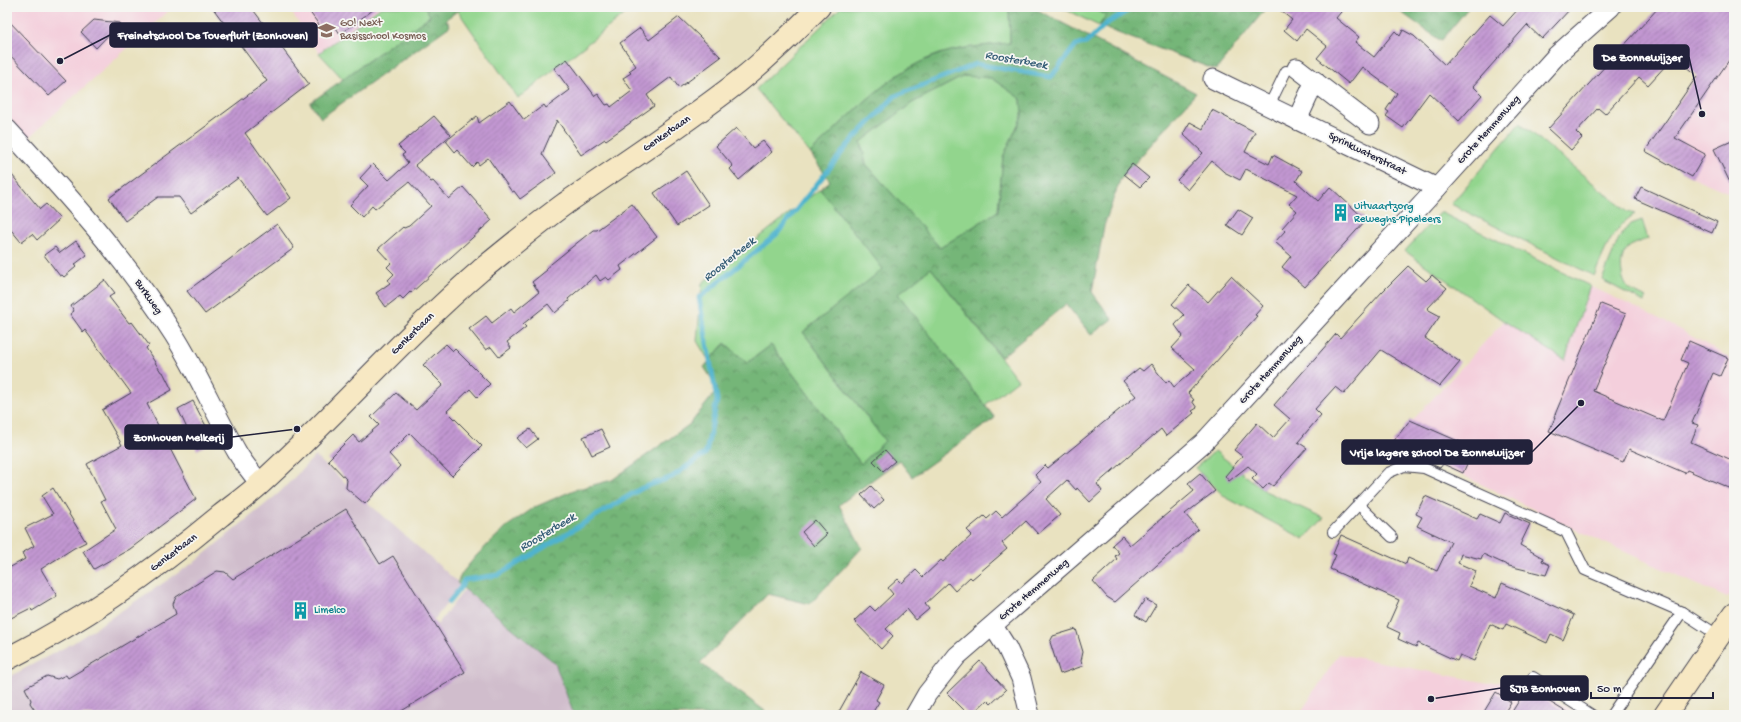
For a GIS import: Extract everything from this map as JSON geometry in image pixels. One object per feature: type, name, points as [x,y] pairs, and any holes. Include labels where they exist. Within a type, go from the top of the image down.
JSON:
[{"type":"street","name":"Genkerbaan","points":[[7,659],[37,644],[95,609],[158,566],[260,484],[422,325],[478,273],[564,205],[694,115],[740,81],[819,7]]},
{"type":"street","name":"Grote Hemmenweg","points":[[915,715],[927,694],[957,656],[1203,443],[1557,55],[1611,7]]},
{"type":"street","points":[[1292,70],[1315,81],[1370,124]]},
{"type":"street","name":"Sprinkwaterstraat","points":[[1213,79],[1437,188]]},
{"type":"street","points":[[1297,120],[1315,81]]},
{"type":"street","name":"Burkweg","points":[[7,129],[90,220],[146,293],[174,335],[201,380],[238,453],[260,484]]},
{"type":"street","points":[[1665,715],[1734,614]]},
{"type":"street","points":[[993,626],[1007,648],[1021,678],[1030,715]]},
{"type":"lane","points":[[1269,106],[1292,70]]},
{"type":"lane","points":[[1332,532],[1388,473],[1404,466],[1424,468],[1566,532],[1586,570],[1682,612],[1719,636]]},
{"type":"lane","points":[[1358,504],[1392,537]]},
{"type":"lane","points":[[1611,715],[1682,612]]},
{"type":"lane","points":[[1534,677],[1592,715]]},
{"type":"shaded area","points":[[7,7],[173,7],[28,138],[7,115]]},
{"type":"shaded area","name":"GO! Next Basisschool Kosmos","points":[[288,7],[381,7],[319,53]]},
{"type":"shaded area","points":[[1724,36],[1734,43],[1734,195],[1692,177],[1645,151]]},
{"type":"shaded area","points":[[1590,286],[1664,321],[1722,353],[1734,363],[1734,588],[1727,598],[1572,528],[1466,477],[1391,444],[1504,321],[1565,360]]},
{"type":"shaded area","name":"Limelco","points":[[315,456],[461,585],[434,620],[437,625],[465,589],[555,663],[574,715],[7,715],[7,678],[73,643],[196,561],[279,493]]},
{"type":"shaded area","points":[[1339,654],[1488,683],[1524,680],[1578,715],[1299,715]]},
{"type":"green space","points":[[381,7],[425,7],[431,15],[343,79],[319,53]]},
{"type":"green space","points":[[425,7],[463,7],[446,19],[450,26],[321,118],[310,103],[430,16]]},
{"type":"green space","points":[[463,7],[634,7],[518,98],[458,11]]},
{"type":"green space","points":[[841,7],[1009,7],[1010,43],[971,47],[951,51],[932,57],[915,65],[883,86],[867,99],[810,153],[756,89]]},
{"type":"green space","points":[[1009,7],[1032,7],[1196,93],[1120,180],[1104,226],[1092,292],[1112,319],[1091,335],[1066,304],[1001,357],[931,268],[898,294],[995,418],[912,477],[899,460],[839,505],[862,548],[810,604],[768,594],[700,663],[765,711],[762,715],[574,715],[555,663],[457,583],[462,573],[476,556],[506,527],[535,507],[574,490],[612,480],[690,424],[718,389],[704,367],[725,343],[747,363],[771,345],[861,464],[885,441],[803,332],[883,269],[820,189],[830,181],[810,153],[867,99],[883,86],[915,65],[932,57],[951,51],[970,47],[1010,43]],"holes":[[[964,76],[991,78],[1021,99],[1022,116],[1003,157],[998,211],[940,248],[866,164],[861,142],[912,103]]]},
{"type":"green space","points":[[1060,7],[1089,7],[1106,15],[1099,26]]},
{"type":"green space","points":[[1089,7],[1267,7],[1216,70],[1099,26],[1106,15]]},
{"type":"green space","points":[[1394,7],[1469,7],[1441,41]]},
{"type":"green space","points":[[964,76],[991,78],[1021,99],[1022,116],[1003,157],[998,211],[940,248],[866,164],[861,142],[912,103]]},
{"type":"green space","points":[[1520,123],[1628,212],[1635,214],[1620,226],[1605,250],[1594,276],[1451,204]]},
{"type":"green space","points":[[820,189],[884,269],[803,332],[885,441],[861,464],[771,345],[747,363],[725,343],[709,361],[697,341],[702,283]]},
{"type":"green space","points":[[1440,212],[1590,286],[1565,360],[1504,321],[1405,251]]},
{"type":"green space","points":[[1642,220],[1648,239],[1635,243],[1628,248],[1623,257],[1621,268],[1626,285],[1635,293],[1647,298],[1644,302],[1602,280],[1619,238],[1631,224]]},
{"type":"green space","points":[[931,268],[1018,380],[985,405],[897,293]]},
{"type":"green space","points":[[1215,451],[1265,491],[1324,518],[1304,539],[1225,497],[1195,468]]},
{"type":"building","points":[[212,7],[251,7],[309,84],[245,133],[291,198],[267,216],[238,178],[191,213],[179,197],[158,197],[125,221],[109,198],[267,81]]},
{"type":"building","points":[[306,7],[377,7],[340,34],[335,26],[325,33]]},
{"type":"building","points":[[1276,7],[1345,7],[1336,18],[1359,37],[1355,42],[1374,57],[1395,31],[1400,36],[1403,30],[1414,36],[1445,65],[1490,15],[1503,26],[1520,7],[1572,7],[1542,39],[1527,25],[1473,86],[1482,95],[1459,121],[1429,93],[1403,128],[1386,116],[1389,112],[1386,110],[1397,93],[1362,67],[1349,84],[1317,58],[1327,46],[1306,29],[1297,41],[1284,30],[1292,20]]},
{"type":"building","points":[[1659,7],[1734,7],[1734,53],[1675,138],[1705,154],[1692,177],[1645,151],[1697,76],[1677,59],[1671,66],[1668,63],[1648,85],[1639,77],[1605,114],[1598,108],[1576,132],[1582,138],[1571,150],[1548,129]]},
{"type":"building","points":[[679,17],[721,57],[679,88],[671,77],[647,95],[654,106],[606,140],[605,139],[581,155],[557,120],[542,154],[556,173],[520,199],[514,191],[512,192],[488,158],[479,165],[477,162],[472,167],[457,150],[455,152],[446,141],[477,116],[479,123],[510,101],[524,120],[544,105],[546,108],[570,90],[554,68],[567,59],[595,96],[598,94],[606,105],[609,104],[611,107],[632,91],[623,78],[631,73],[629,71],[636,66],[620,43],[640,28],[649,40]]},
{"type":"building","points":[[7,19],[66,81],[49,96],[7,52]]},
{"type":"building","points":[[94,20],[120,23],[96,48],[81,32]]},
{"type":"building","points":[[1212,110],[1255,132],[1245,152],[1269,164],[1273,155],[1302,171],[1296,181],[1318,201],[1330,187],[1366,220],[1305,287],[1282,267],[1291,256],[1275,242],[1285,231],[1282,228],[1297,211],[1289,204],[1297,195],[1246,169],[1240,180],[1224,172],[1212,161],[1188,190],[1177,180],[1203,153],[1183,134],[1190,122],[1203,129]]},
{"type":"building","points":[[434,116],[451,135],[415,165],[431,182],[433,181],[449,199],[463,187],[492,220],[411,293],[410,292],[403,299],[400,296],[386,307],[376,293],[390,283],[388,280],[394,274],[387,267],[391,263],[378,249],[403,227],[409,226],[431,206],[409,182],[375,209],[372,206],[362,217],[350,205],[368,186],[360,178],[373,164],[389,180],[408,163],[402,155],[405,153],[398,146]]},
{"type":"building","points":[[736,128],[753,148],[763,141],[772,152],[739,180],[730,169],[733,166],[716,146]]},
{"type":"building","points":[[1734,140],[1734,191],[1714,149]]},
{"type":"building","points":[[1132,164],[1149,178],[1140,187],[1124,174]]},
{"type":"building","points":[[7,169],[40,209],[46,204],[60,219],[37,240],[32,234],[21,242],[7,225]]},
{"type":"building","points":[[686,171],[709,205],[677,226],[654,193]]},
{"type":"building","points":[[1641,187],[1717,222],[1712,233],[1635,199]]},
{"type":"building","points":[[632,204],[657,237],[620,266],[622,270],[609,280],[606,277],[600,281],[596,275],[568,299],[569,301],[555,313],[548,304],[523,324],[526,327],[507,342],[511,348],[499,357],[491,347],[486,350],[469,329],[486,316],[492,323],[511,308],[514,312],[539,292],[532,282],[547,270],[546,268],[593,230],[597,230]]},
{"type":"building","points":[[1238,209],[1253,218],[1242,235],[1227,225]]},
{"type":"building","points":[[277,224],[294,248],[205,314],[187,291]]},
{"type":"building","points":[[76,241],[87,255],[74,265],[76,267],[64,277],[62,275],[60,276],[44,255],[55,247],[60,253]]},
{"type":"building","points":[[1408,266],[1426,281],[1432,275],[1447,288],[1427,309],[1440,316],[1425,338],[1460,362],[1440,386],[1381,350],[1344,394],[1335,387],[1315,409],[1321,415],[1298,442],[1307,448],[1273,486],[1269,483],[1263,489],[1252,479],[1257,474],[1248,466],[1229,481],[1225,476],[1242,456],[1234,450],[1257,423],[1273,438],[1290,419],[1274,405],[1336,334],[1340,338]]},
{"type":"building","points":[[1231,276],[1263,306],[1255,315],[1257,316],[1188,393],[1194,400],[1192,401],[1197,408],[1192,411],[1194,413],[1166,436],[1161,429],[1127,458],[1097,484],[1102,491],[1090,502],[1067,480],[1046,499],[1060,515],[1038,534],[1026,521],[1002,543],[1007,549],[972,579],[970,577],[955,591],[948,583],[925,604],[929,609],[916,620],[907,609],[886,629],[893,636],[881,649],[854,621],[870,606],[875,611],[893,594],[888,588],[898,579],[902,583],[916,570],[923,577],[941,560],[943,562],[972,535],[967,530],[984,516],[987,519],[996,511],[1002,517],[1041,482],[1035,475],[1045,465],[1048,468],[1136,396],[1123,381],[1139,368],[1143,371],[1151,364],[1166,383],[1169,380],[1174,387],[1195,369],[1172,348],[1183,336],[1175,325],[1184,315],[1172,304],[1189,285],[1208,302]]},
{"type":"building","points":[[105,280],[115,293],[109,297],[129,323],[132,322],[149,345],[146,348],[161,372],[163,372],[172,390],[147,404],[196,499],[130,549],[94,569],[83,551],[116,529],[101,501],[105,500],[87,464],[122,445],[102,410],[131,393],[85,330],[83,332],[70,314],[74,311],[71,306]]},
{"type":"building","points":[[1601,304],[1626,314],[1593,391],[1663,421],[1688,363],[1681,360],[1689,341],[1728,358],[1720,376],[1713,373],[1692,423],[1698,425],[1691,442],[1734,461],[1734,490],[1687,470],[1685,473],[1629,449],[1623,462],[1549,431]]},
{"type":"building","points":[[446,344],[453,351],[455,349],[490,384],[477,397],[470,389],[447,411],[482,446],[452,476],[410,433],[389,454],[400,466],[365,504],[346,488],[347,480],[328,460],[353,435],[359,442],[379,425],[371,417],[396,393],[416,410],[443,385],[423,365]]},
{"type":"building","points":[[193,401],[206,426],[201,429],[208,444],[197,450],[178,409]]},
{"type":"building","points":[[1410,420],[1474,448],[1463,473],[1443,464],[1440,468],[1424,461],[1426,457],[1393,442]]},
{"type":"building","points":[[530,429],[538,439],[526,448],[517,438]]},
{"type":"building","points":[[601,429],[610,447],[592,455],[583,437]]},
{"type":"building","points":[[885,450],[895,461],[883,471],[873,461]]},
{"type":"building","points":[[1200,473],[1215,491],[1185,514],[1198,529],[1115,602],[1107,597],[1093,581],[1117,559],[1115,556],[1119,553],[1112,545],[1122,536],[1130,545],[1194,491],[1188,483]]},
{"type":"building","points":[[871,486],[884,500],[874,509],[861,495]]},
{"type":"building","points":[[53,488],[86,542],[41,569],[57,596],[32,611],[31,608],[7,620],[7,569],[25,559],[22,553],[34,546],[25,528],[53,514],[42,496]]},
{"type":"building","points":[[1425,496],[1477,519],[1480,514],[1500,523],[1505,513],[1530,524],[1520,545],[1543,558],[1542,561],[1550,565],[1546,575],[1509,566],[1483,554],[1481,559],[1461,554],[1458,563],[1476,571],[1469,586],[1496,598],[1502,583],[1574,615],[1563,640],[1551,634],[1547,643],[1506,624],[1503,630],[1490,624],[1474,661],[1460,655],[1457,661],[1418,643],[1416,647],[1398,639],[1400,633],[1387,627],[1399,600],[1330,569],[1336,555],[1333,554],[1341,535],[1406,564],[1408,558],[1437,571],[1451,542],[1417,526],[1422,517],[1416,514]]},
{"type":"building","name":"Limelco","points":[[346,509],[380,564],[393,556],[465,672],[395,715],[38,715],[30,703],[31,700],[25,688],[47,676],[57,679],[66,675],[68,678],[176,614],[173,604],[176,597],[217,571],[225,572],[233,579]]},
{"type":"building","points":[[815,520],[827,534],[814,546],[802,532]]},
{"type":"building","points":[[1145,599],[1156,605],[1146,622],[1135,615]]},
{"type":"building","points":[[1076,629],[1083,652],[1081,661],[1083,666],[1060,674],[1050,642],[1053,636]]},
{"type":"building","points":[[980,661],[1006,690],[991,704],[987,700],[971,715],[969,715],[947,693]]},
{"type":"building","points":[[861,672],[884,685],[876,700],[879,702],[871,715],[837,715]]},
{"type":"building","points":[[1530,690],[1571,715],[1510,715],[1525,691]]},
{"type":"building","points":[[1496,692],[1511,702],[1503,715],[1482,715]]},
{"type":"waterway","name":"Roosterbeek","points":[[449,602],[461,587],[464,580],[498,575],[642,488],[672,477],[706,453],[717,400],[699,298],[777,234],[848,145],[895,96],[976,64],[1051,77],[1076,45],[1086,43],[1107,23],[1134,7]]},
{"type":"place","name":"GO! Next Basisschool Kosmos","points":[[327,30]]},
{"type":"place","name":"Freinetschool De Toverfluit (Zonhoven)","points":[[60,61]]},
{"type":"place","name":"De Zonnewijzer","points":[[1702,114]]},
{"type":"place","name":"Uitvaartzorg Reweghs-Pipeleers","points":[[1341,213]]},
{"type":"place","name":"Vrije lagere school De Zonnewijzer","points":[[1581,403]]},
{"type":"place","name":"Zonhoven Melkerij","points":[[297,429]]},
{"type":"place","name":"Limelco","points":[[301,611]]},
{"type":"place","name":"SJB Zonhoven","points":[[1431,699]]}]
